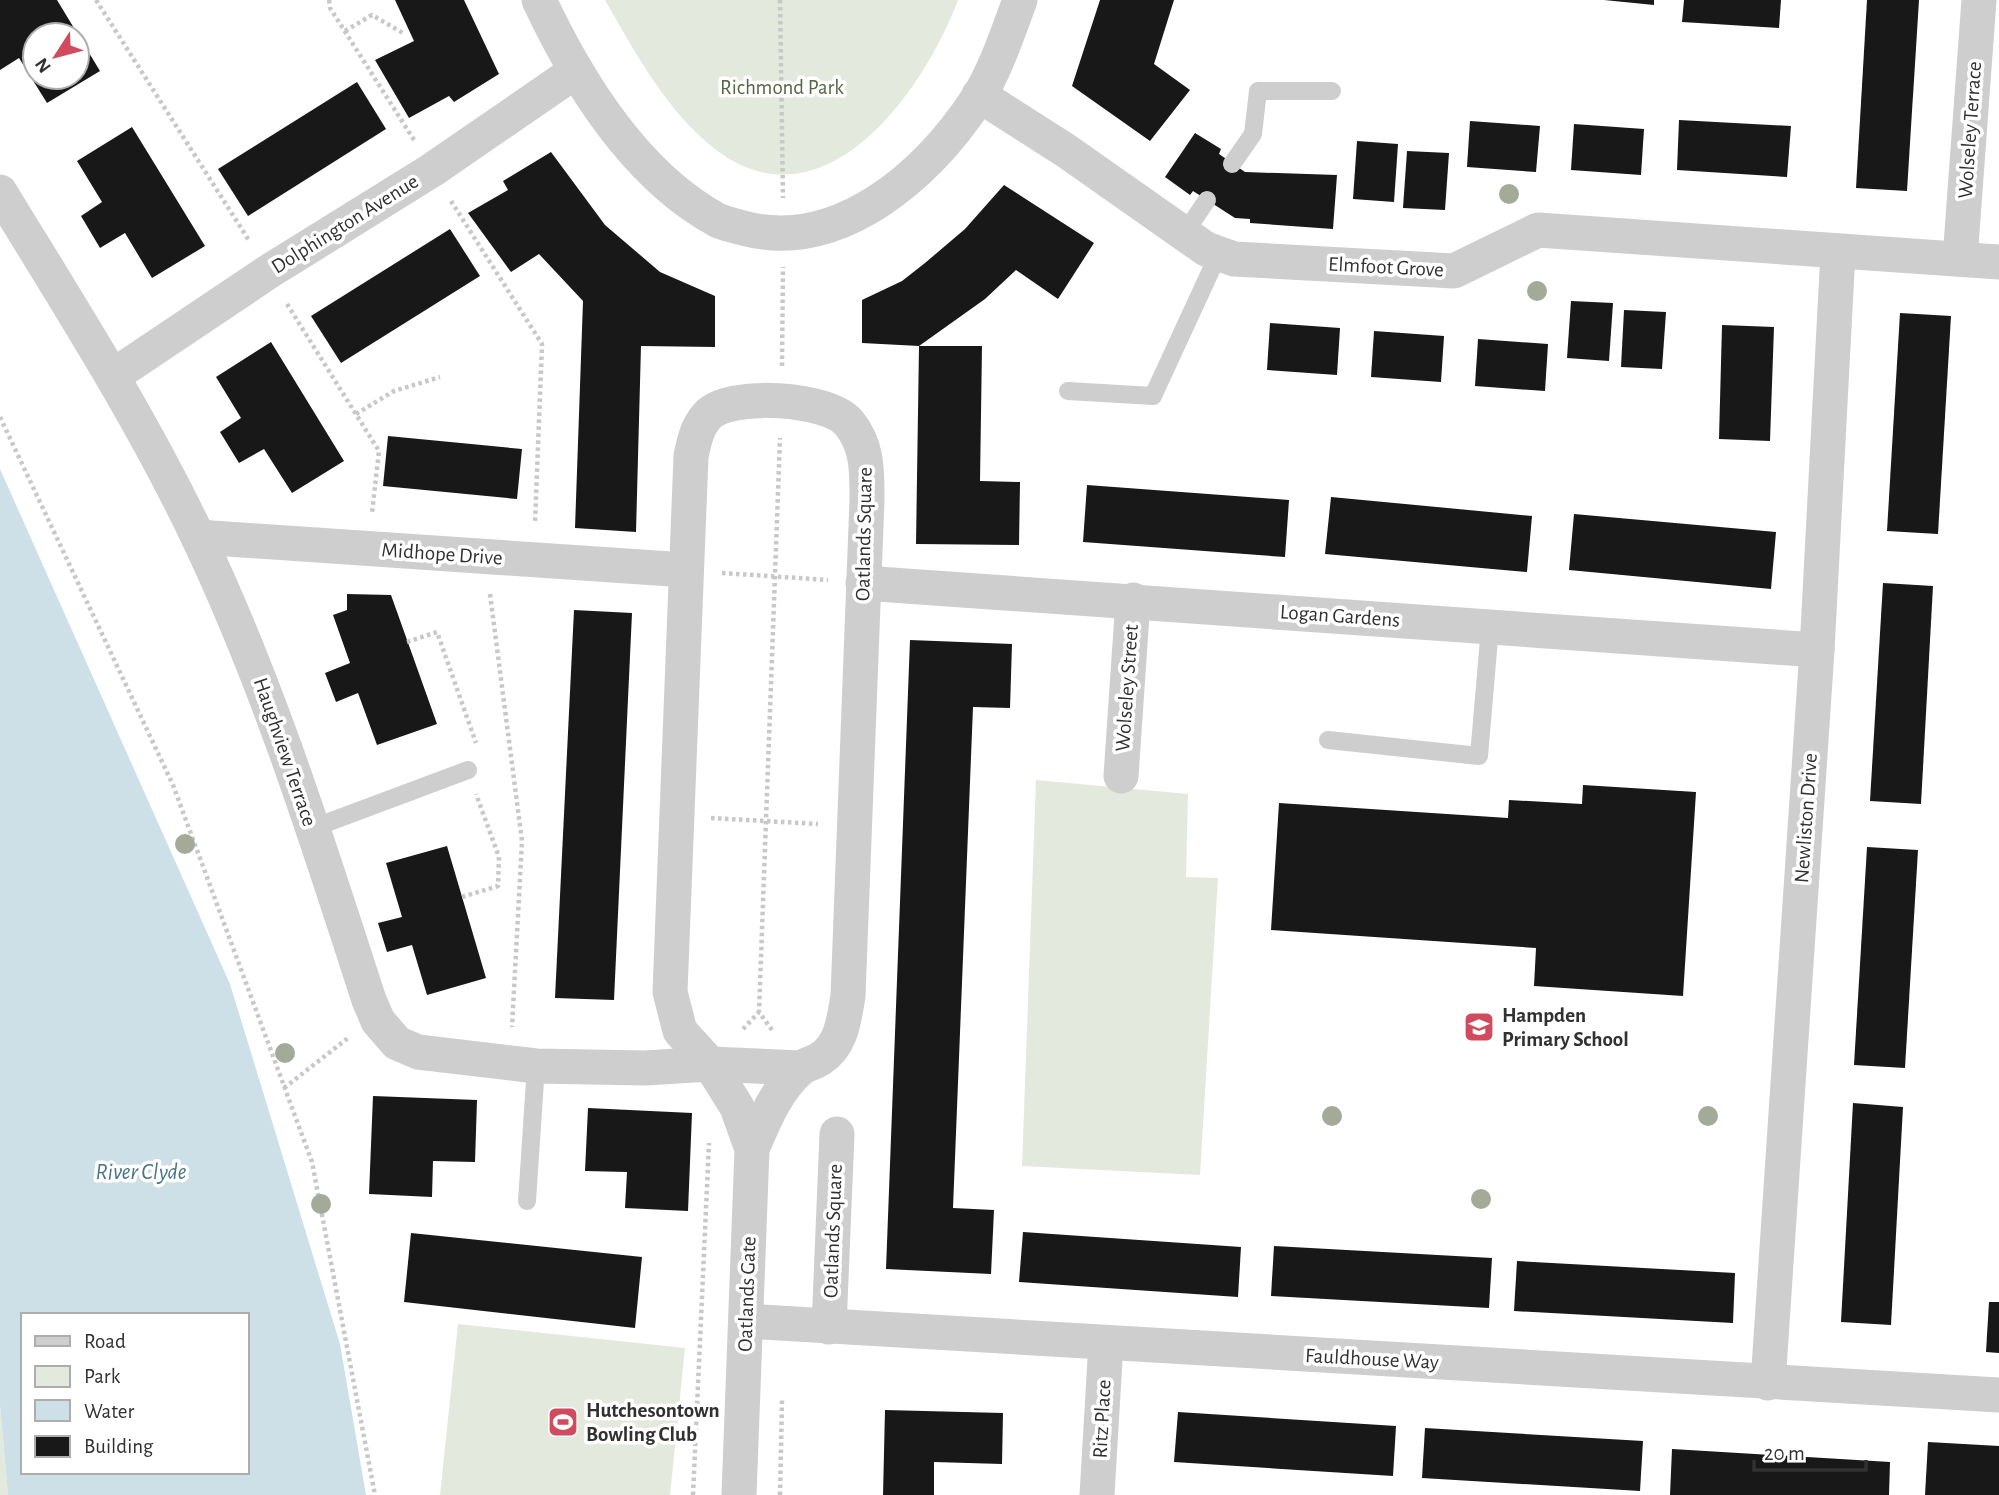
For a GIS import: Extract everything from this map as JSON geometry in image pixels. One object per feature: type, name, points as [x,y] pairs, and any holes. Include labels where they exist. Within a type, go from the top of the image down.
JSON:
[{"type":"street","points":[[539,0],[576,71],[609,119],[678,194],[719,221],[755,231],[783,234],[834,225],[870,206],[924,163],[951,134],[979,95],[1020,0]]},
{"type":"street","name":"Wolseley Terrace","points":[[1960,259],[1979,0]]},
{"type":"street","name":"Dolphington Avenue","points":[[113,376],[268,272],[432,170],[576,71]]},
{"type":"street","name":"Elmfoot Grove","points":[[979,95],[1065,150],[1218,255],[1454,271],[1538,230],[1999,262]]},
{"type":"street","name":"Haughview Terrace","points":[[0,192],[140,422],[198,537],[265,691],[376,1016],[397,1043],[418,1052],[523,1065],[645,1068],[718,1077]]},
{"type":"street","name":"Newliston Drive","points":[[1768,1383],[1817,650],[1838,252]]},
{"type":"street","name":"Oatlands Square","points":[[740,401],[818,404],[830,408],[848,421],[860,438],[866,460],[848,996],[842,1028],[834,1045],[821,1058],[801,1068],[773,1103],[752,1149],[737,1107],[718,1077],[680,1031],[670,992],[691,456],[696,434],[707,415],[722,406],[740,401]]},
{"type":"street","name":"Midhope Drive","points":[[198,537],[686,570]]},
{"type":"street","name":"Logan Gardens","points":[[863,583],[1817,650]]},
{"type":"street","name":"Wolseley Street","points":[[1121,776],[1133,600]]},
{"type":"street","points":[[718,1077],[801,1068]]},
{"type":"street","name":"Oatlands Square","points":[[829,1327],[837,1134]]},
{"type":"street","name":"Oatlands Gate","points":[[739,1495],[752,1149]]},
{"type":"street","name":"Fauldhouse Way","points":[[746,1321],[1999,1395]]},
{"type":"street","name":"Ritz Place","points":[[1097,1495],[1106,1343]]},
{"type":"lane","points":[[1232,164],[1253,134],[1258,91],[1332,91]]},
{"type":"lane","points":[[1184,234],[1207,200]]},
{"type":"lane","points":[[1068,391],[1153,396],[1218,255]]},
{"type":"lane","points":[[1328,740],[1479,756],[1490,627]]},
{"type":"lane","points":[[313,828],[468,771]]},
{"type":"lane","points":[[523,1065],[527,1201]]},
{"type":"path","points":[[96,0],[379,451],[372,518]]},
{"type":"path","points":[[329,0],[345,31],[542,344],[534,528]]},
{"type":"path","points":[[759,1012],[782,403],[780,0]]},
{"type":"path","points":[[345,31],[372,15],[403,33]]},
{"type":"path","points":[[356,414],[394,391],[440,377]]},
{"type":"path","points":[[0,417],[173,785],[312,1162],[375,1495]]},
{"type":"path","points":[[486,557],[522,841],[523,1065]]},
{"type":"path","points":[[686,570],[863,583]]},
{"type":"path","points":[[676,816],[853,826]]},
{"type":"path","points":[[284,1087],[376,1016]]},
{"type":"path","points":[[693,1495],[709,1125],[718,1077]]},
{"type":"green space","name":"Richmond Park","points":[[605,0],[958,0],[921,73],[895,109],[865,140],[831,163],[794,174],[755,170],[715,149],[698,134],[653,80]]},
{"type":"green space","points":[[1036,780],[1188,794],[1186,877],[1218,878],[1200,1175],[1022,1166]]},
{"type":"green space","name":"Hutchesontown Bowling Club","points":[[458,1324],[685,1348],[670,1495],[440,1495]]},
{"type":"green space","points":[[0,1405],[8,1495],[0,1495]]},
{"type":"water","name":"River Clyde","points":[[0,469],[230,984],[340,1344],[366,1495],[8,1495],[0,1405]]},
{"type":"building","points":[[0,0],[57,0],[70,21],[21,21],[21,61],[19,58],[0,70]]},
{"type":"building","points":[[395,0],[464,0],[499,74],[454,102],[449,96],[409,118],[375,60],[414,41]]},
{"type":"building","points":[[1100,0],[1174,0],[1154,64],[1190,90],[1150,141],[1072,86]]},
{"type":"building","points":[[1604,0],[1654,0],[1654,5]]},
{"type":"building","points":[[1684,0],[1781,0],[1779,28],[1682,22]]},
{"type":"building","points":[[1867,0],[1919,0],[1907,191],[1856,188]]},
{"type":"building","points":[[91,56],[100,71],[91,76]]},
{"type":"building","points":[[357,82],[386,129],[248,216],[218,169]]},
{"type":"building","points":[[40,91],[67,91],[47,103]]},
{"type":"building","points":[[1679,120],[1791,126],[1787,177],[1677,170]]},
{"type":"building","points":[[1470,121],[1540,126],[1536,172],[1467,167]]},
{"type":"building","points":[[1574,124],[1644,129],[1641,175],[1571,170]]},
{"type":"building","points":[[132,127],[205,246],[152,278],[125,233],[100,248],[81,216],[102,202],[77,161]]},
{"type":"building","points":[[1195,133],[1221,149],[1219,154],[1245,172],[1337,175],[1333,229],[1250,223],[1250,219],[1235,218],[1193,191],[1190,195],[1165,177]]},
{"type":"building","points":[[1357,141],[1398,144],[1394,202],[1353,199]]},
{"type":"building","points":[[1407,151],[1449,153],[1445,210],[1403,208]]},
{"type":"building","points":[[551,152],[605,225],[660,272],[715,296],[715,347],[641,346],[636,532],[575,528],[583,301],[539,254],[511,272],[468,213],[508,190],[503,181]]},
{"type":"building","points":[[1004,185],[1094,243],[1058,299],[1016,270],[985,299],[919,346],[862,343],[862,300],[902,281],[925,263],[965,229]]},
{"type":"building","points":[[450,229],[480,276],[341,363],[311,316]]},
{"type":"building","points":[[1571,301],[1613,303],[1609,361],[1567,358]]},
{"type":"building","points":[[1624,310],[1666,312],[1662,369],[1621,367]]},
{"type":"building","points":[[1900,313],[1951,316],[1938,534],[1887,531]]},
{"type":"building","points":[[1270,323],[1340,328],[1337,375],[1267,370]]},
{"type":"building","points":[[1722,325],[1774,327],[1770,441],[1719,439]]},
{"type":"building","points":[[1374,331],[1444,336],[1441,382],[1371,377]]},
{"type":"building","points":[[1478,339],[1548,344],[1545,391],[1475,386]]},
{"type":"building","points":[[271,342],[344,461],[292,493],[264,449],[239,463],[220,432],[241,418],[216,377]]},
{"type":"building","points":[[919,346],[982,346],[980,481],[1020,482],[1019,545],[916,544]]},
{"type":"building","points":[[388,436],[522,449],[517,499],[383,486]]},
{"type":"building","points":[[1087,485],[1289,500],[1285,557],[1083,542]]},
{"type":"building","points":[[1331,497],[1532,516],[1527,572],[1325,554]]},
{"type":"building","points":[[1574,514],[1776,532],[1771,589],[1569,570]]},
{"type":"building","points":[[1883,583],[1933,586],[1921,804],[1870,801]]},
{"type":"building","points":[[347,594],[391,595],[437,724],[377,745],[358,693],[336,702],[325,673],[350,663],[333,615],[347,610]]},
{"type":"building","points":[[574,610],[632,613],[614,1000],[555,998]]},
{"type":"building","points":[[910,640],[1012,644],[1010,708],[973,707],[953,1208],[994,1210],[991,1274],[886,1269]]},
{"type":"building","points":[[1583,785],[1696,792],[1683,996],[1534,986],[1536,948],[1271,930],[1279,803],[1508,818],[1509,800],[1582,804]]},
{"type":"building","points":[[447,846],[486,978],[427,995],[412,945],[387,952],[378,923],[402,917],[386,863]]},
{"type":"building","points":[[1867,847],[1918,850],[1905,1068],[1854,1065]]},
{"type":"building","points":[[373,1096],[477,1100],[475,1162],[433,1161],[432,1197],[369,1194]]},
{"type":"building","points":[[1853,1103],[1903,1107],[1891,1325],[1841,1322]]},
{"type":"building","points":[[588,1108],[692,1113],[688,1211],[625,1208],[627,1172],[585,1171]]},
{"type":"building","points":[[1023,1232],[1241,1247],[1238,1297],[1019,1282]]},
{"type":"building","points":[[411,1233],[642,1257],[635,1328],[404,1302]]},
{"type":"building","points":[[1274,1246],[1492,1258],[1489,1308],[1271,1296]]},
{"type":"building","points":[[1517,1261],[1735,1273],[1733,1323],[1514,1311]]},
{"type":"building","points":[[1989,1302],[1999,1302],[1999,1353],[1986,1352]]},
{"type":"building","points":[[885,1410],[1003,1413],[1002,1464],[934,1462],[934,1495],[883,1495]]},
{"type":"building","points":[[1178,1412],[1396,1426],[1393,1476],[1174,1462]]},
{"type":"building","points":[[1425,1428],[1643,1441],[1640,1491],[1422,1478]]},
{"type":"building","points":[[1928,1442],[1999,1446],[1999,1495],[1925,1495]]},
{"type":"building","points":[[1672,1449],[1890,1462],[1889,1495],[1670,1495]]},
{"type":"place","name":"Hampden Primary School","points":[[1479,1027]]},
{"type":"place","name":"Hutchesontown Bowling Club","points":[[563,1422]]}]
